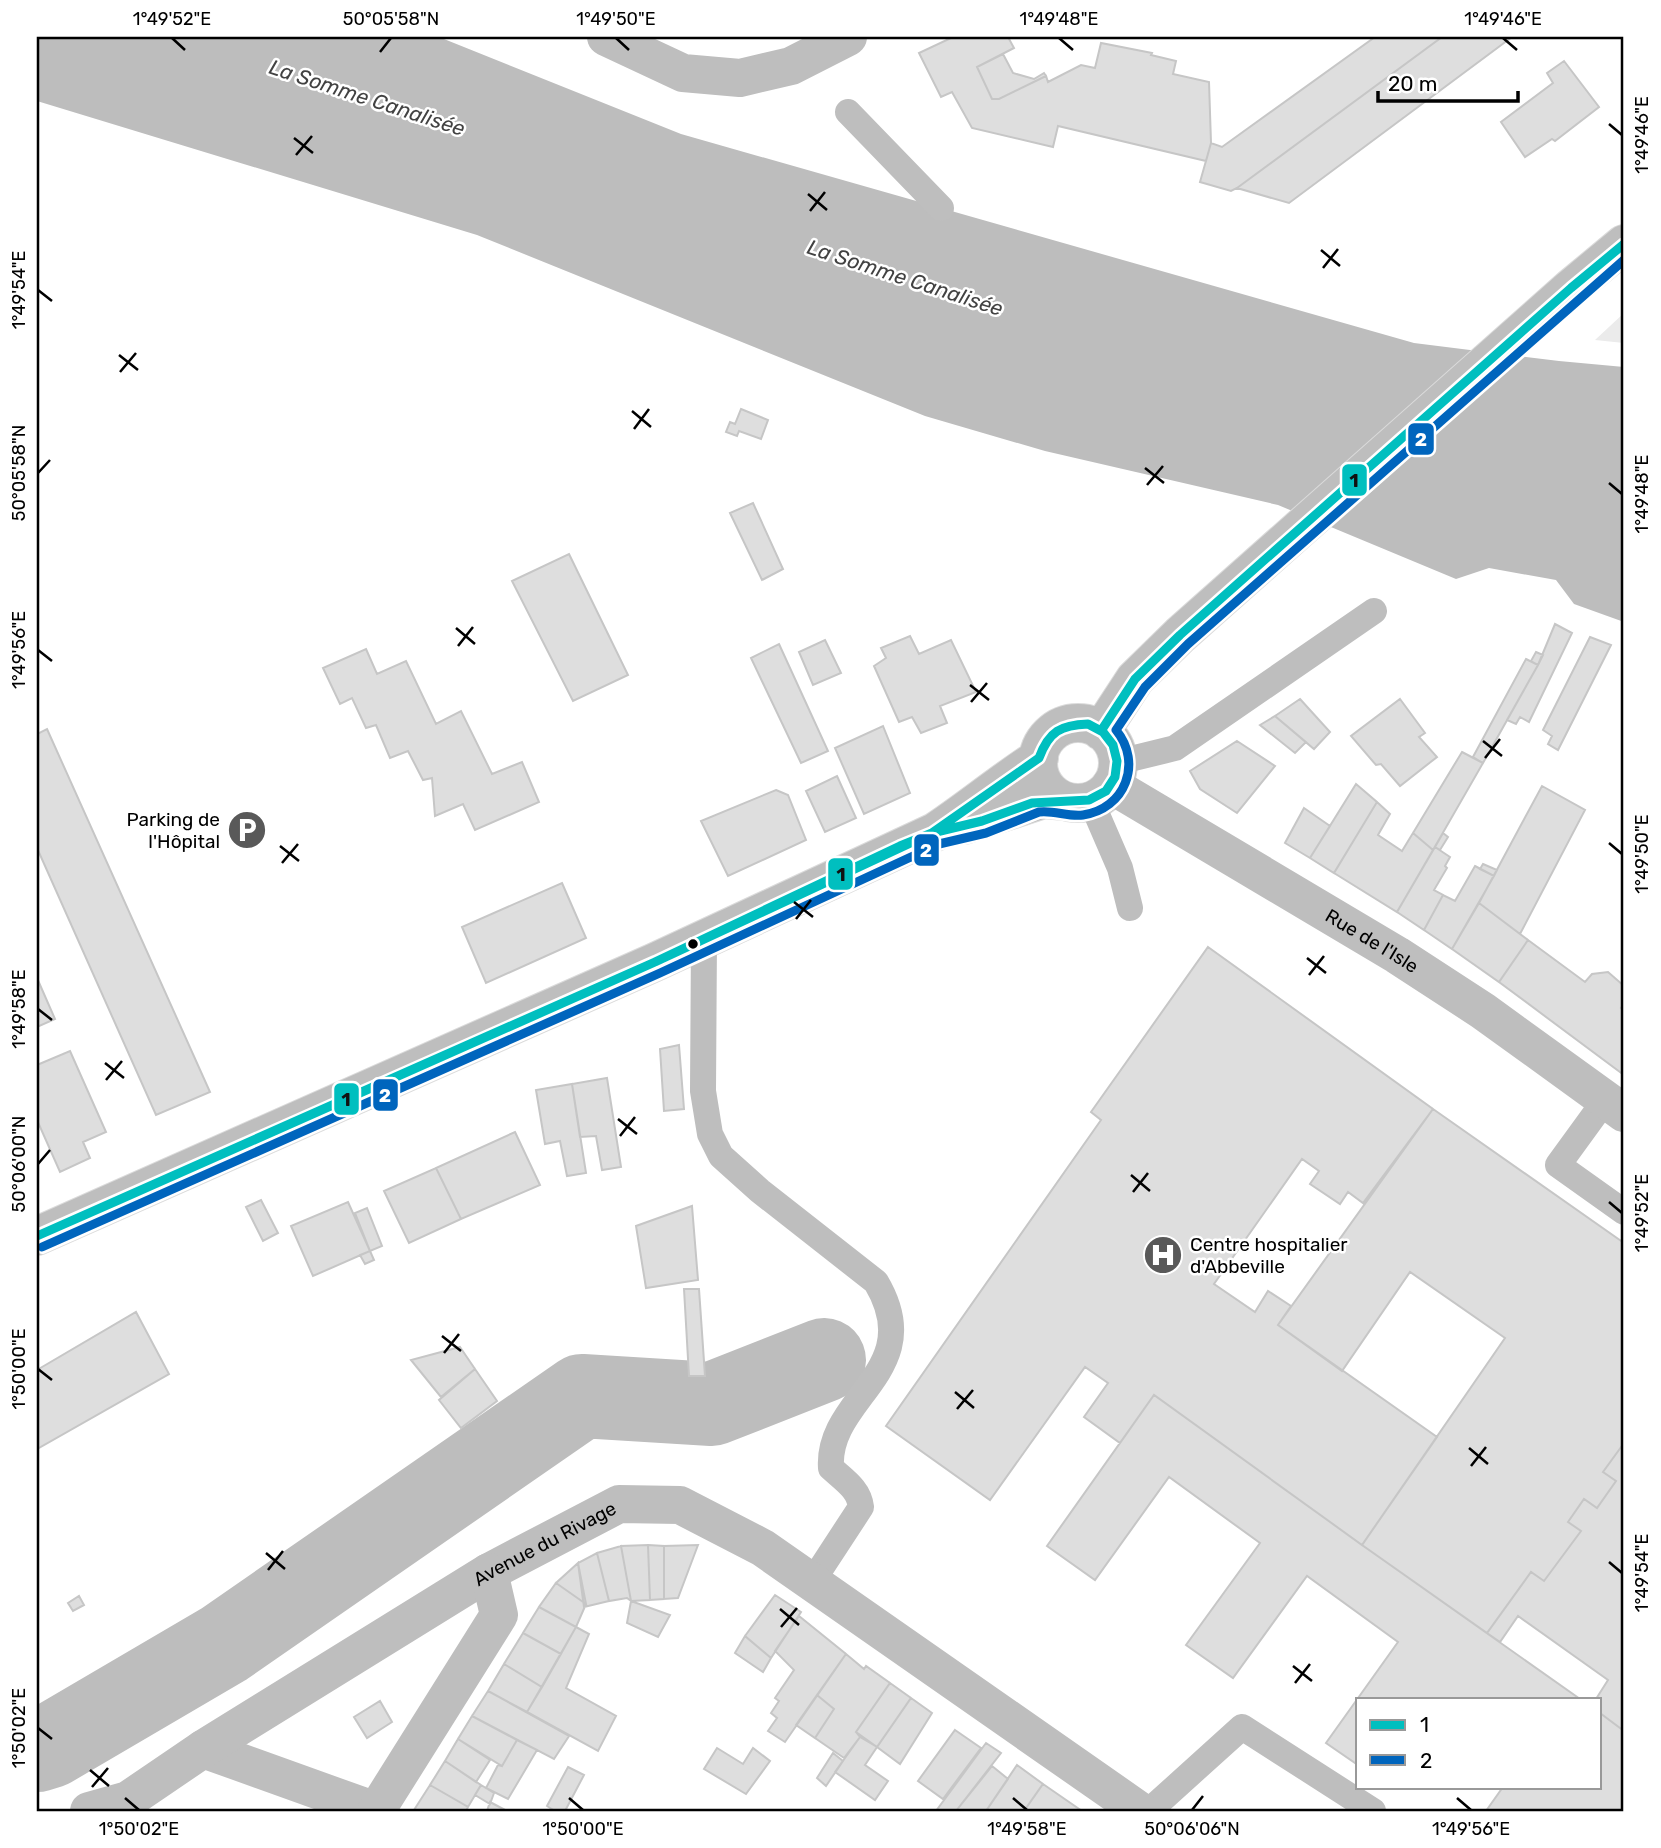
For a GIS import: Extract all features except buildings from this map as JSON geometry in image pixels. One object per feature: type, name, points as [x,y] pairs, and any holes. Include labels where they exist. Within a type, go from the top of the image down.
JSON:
[{"type":"street","points":[[606,37],[683,73],[740,78],[790,66],[848,37]]},
{"type":"street","points":[[935,832],[980,822],[1097,776],[1135,679],[1268,555],[1624,244]]},
{"type":"street","points":[[1075,723],[1089,724],[1097,776],[1053,794],[1044,784],[1039,771],[1043,745],[1051,734],[1075,723]]},
{"type":"street","points":[[37,1236],[704,939],[935,832],[1039,758]]},
{"type":"street","name":"Rue de l'Isle","points":[[1097,776],[1397,955],[1483,1011],[1615,1106]]},
{"type":"street","name":"Avenue du Rivage","points":[[89,1811],[127,1806],[203,1749],[489,1572],[619,1504],[680,1505],[763,1548],[1140,1811]]},
{"type":"street","points":[[203,1749],[376,1811],[499,1615],[489,1572]]},
{"type":"lane","points":[[848,112],[941,208]]},
{"type":"lane","points":[[1130,908],[1097,776],[1175,748],[1374,611]]},
{"type":"lane","points":[[704,939],[703,1091],[710,1135],[721,1156],[760,1191],[876,1282],[887,1300],[891,1335],[883,1365],[835,1437],[830,1454],[831,1468],[852,1486],[860,1498],[861,1507],[812,1582]]},
{"type":"lane","points":[[1615,1106],[1558,1165],[1624,1212]]},
{"type":"lane","points":[[1149,1811],[1242,1727],[1373,1811]]},
{"type":"shaded area","points":[[1624,313],[1624,343],[1595,340]]},
{"type":"water","name":"La Somme Canalisée","points":[[37,37],[439,37],[681,134],[1414,343],[1624,367],[1624,622],[1574,604],[1556,580],[1489,568],[1456,579],[1278,505],[1045,451],[925,416],[477,235],[37,101]]},
{"type":"waterway","points":[[37,1750],[50,1746],[224,1644],[582,1396],[712,1404],[824,1360]]},
{"type":"transit line","name":"1","points":[[1101,731],[1135,679],[1180,635],[1624,244]]},
{"type":"transit line","name":"2","points":[[42,1247],[660,973],[939,844],[986,833],[1039,812],[1083,815],[1110,804],[1125,783],[1128,770],[1128,756],[1116,730],[1145,687],[1188,644],[1624,260]]},
{"type":"transit line","name":"1","points":[[1088,724],[1103,732],[1113,745],[1117,761],[1115,777],[1106,791],[1089,800],[1032,803],[982,821],[932,833],[1039,758],[1047,741],[1057,731],[1088,724]]},
{"type":"transit line","name":"1","points":[[655,962],[932,833]]},
{"type":"transit line","name":"1","points":[[655,962],[932,833]]},
{"type":"transit line","name":"1","points":[[655,962],[119,1200],[37,1236],[655,962]]},
{"type":"place","name":"Parking de l'Hôpital","points":[[247,830]]},
{"type":"place","name":"Centre hospitalier d'Abbeville","points":[[1163,1255]]}]
